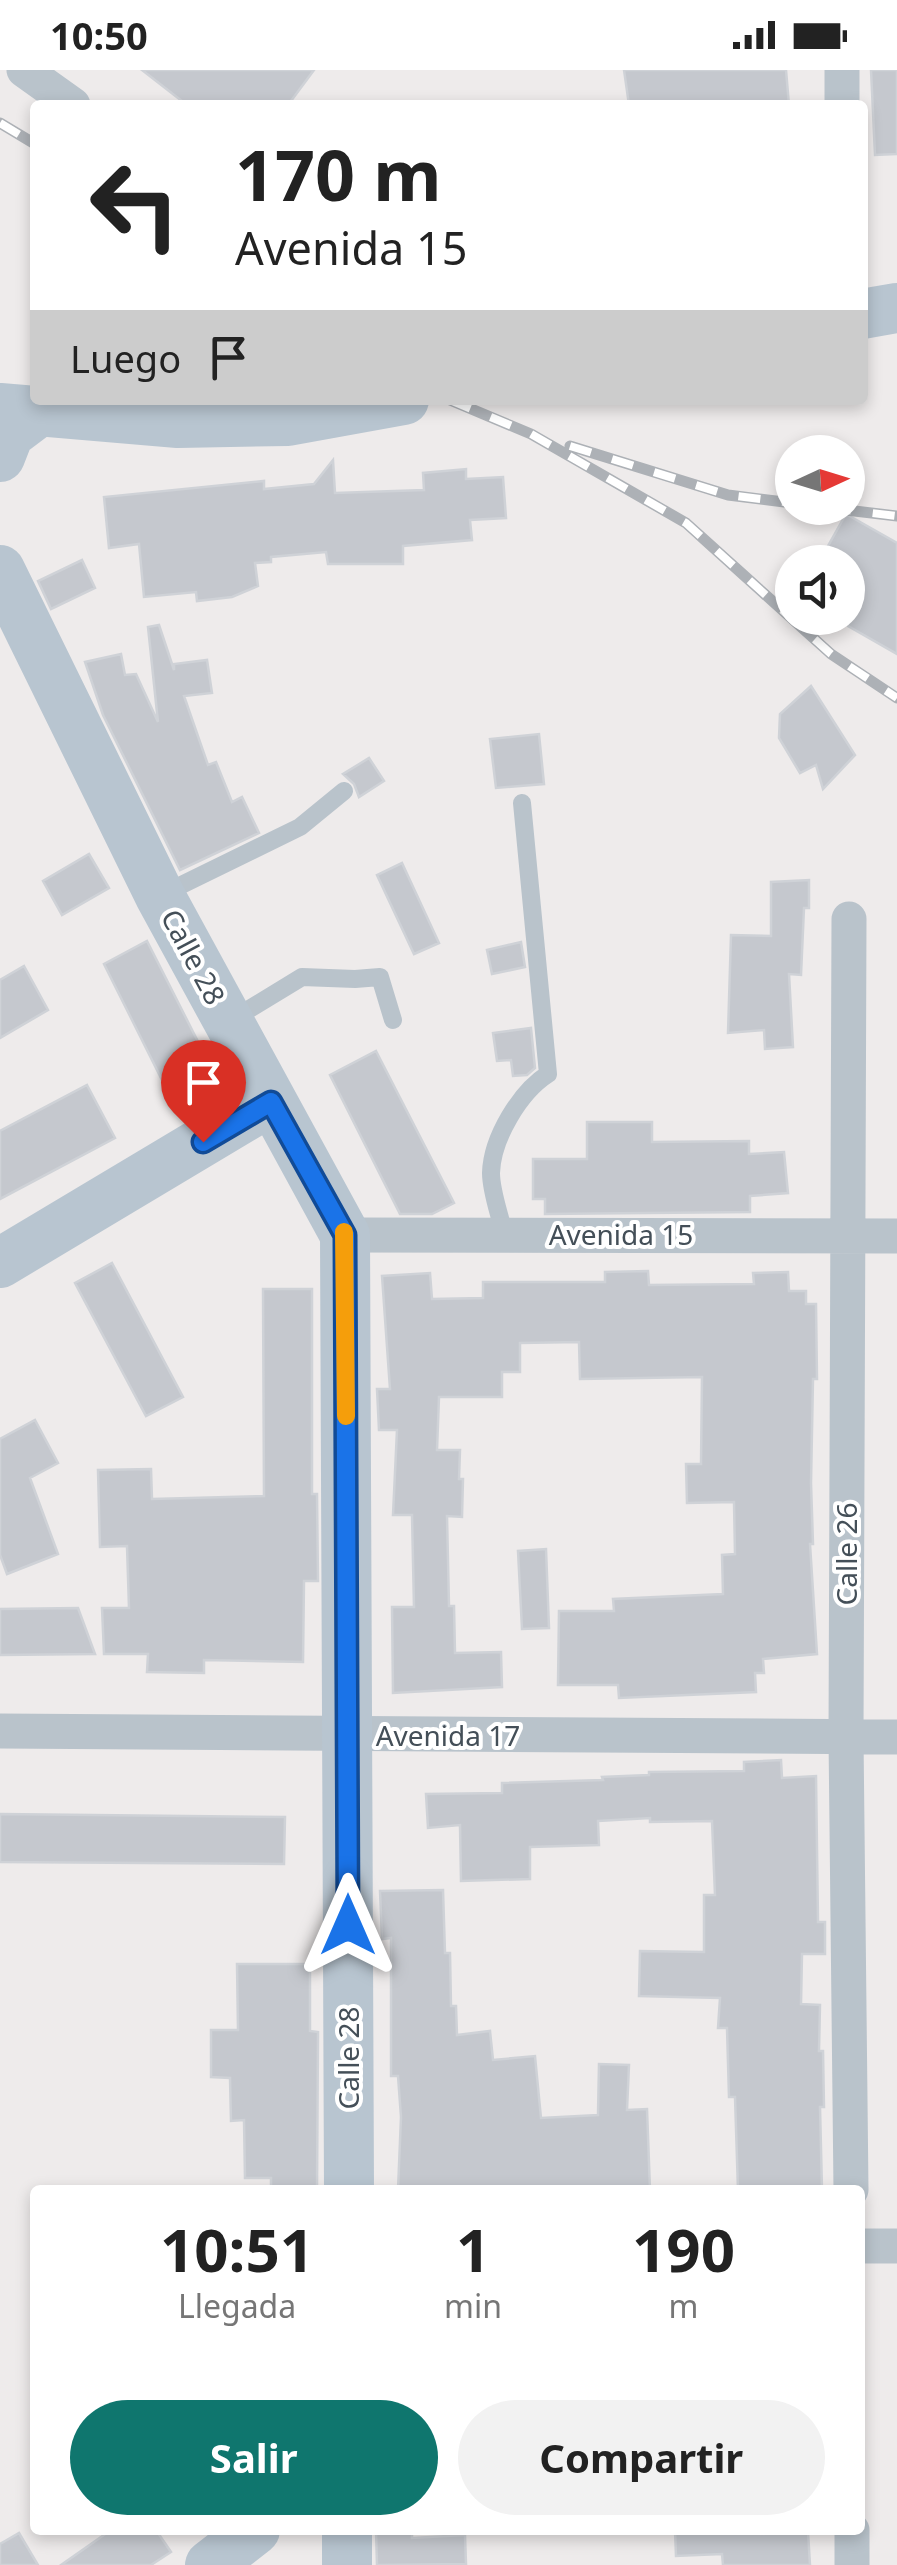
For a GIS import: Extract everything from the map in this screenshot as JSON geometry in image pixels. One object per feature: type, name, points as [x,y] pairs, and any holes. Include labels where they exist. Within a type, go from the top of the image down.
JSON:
[{"type":"street","points":[[24,70],[66,100]]},
{"type":"street","points":[[842,70],[842,100]]},
{"type":"street","points":[[868,313],[897,308]]},
{"type":"street","points":[[0,456],[18,410],[178,424],[288,422],[378,405]]},
{"type":"street","name":"Calle 28","points":[[0,570],[160,896],[345,1235],[349,2185]]},
{"type":"street","name":"Calle 26","points":[[849,918],[846,1737],[852,2185]]},
{"type":"street","points":[[0,1263],[271,1102]]},
{"type":"street","name":"Avenida 15","points":[[345,1235],[897,1236]]},
{"type":"street","name":"Avenida 17","points":[[0,1731],[897,1737]]},
{"type":"street","points":[[865,2246],[897,2246]]},
{"type":"street","points":[[210,2565],[249,2535]]},
{"type":"street","points":[[347,2535],[347,2565]]},
{"type":"street","points":[[852,2535],[852,2565]]},
{"type":"lane","points":[[160,896],[300,827],[344,791]]},
{"type":"lane","points":[[504,1234],[491,1172],[505,1122],[536,1082],[548,1074],[522,803]]},
{"type":"lane","points":[[228,1022],[302,977],[380,977],[393,1020]]},
{"type":"building","points":[[142,70],[314,70],[292,100],[181,100]]},
{"type":"building","points":[[624,70],[786,70],[789,100],[628,100]]},
{"type":"building","points":[[871,70],[897,70],[897,154],[875,155]]},
{"type":"building","points":[[333,460],[335,493],[424,490],[423,473],[466,469],[466,479],[503,477],[506,518],[470,520],[472,540],[403,546],[403,564],[328,564],[326,552],[271,557],[271,562],[255,563],[258,586],[232,597],[197,601],[196,592],[144,597],[139,544],[109,548],[104,497],[264,481],[264,489],[314,484]]},
{"type":"building","points":[[840,525],[865,525],[897,543],[897,654],[864,635],[865,545],[829,545]]},
{"type":"building","points":[[82,560],[95,588],[51,609],[38,581]]},
{"type":"building","points":[[159,625],[174,670],[174,664],[207,660],[212,693],[184,696],[208,765],[216,762],[232,802],[242,797],[259,833],[180,870],[103,715],[85,662],[121,654],[125,675],[136,674],[158,722],[148,627]]},
{"type":"building","points":[[811,686],[855,755],[823,789],[816,765],[800,773],[779,738],[780,714]]},
{"type":"building","points":[[539,734],[544,784],[496,788],[490,739]]},
{"type":"building","points":[[369,758],[384,781],[359,797],[354,784],[343,774]]},
{"type":"building","points":[[89,854],[109,888],[62,915],[43,881]]},
{"type":"building","points":[[402,863],[439,943],[414,954],[377,875]]},
{"type":"building","points":[[809,880],[801,975],[789,974],[793,1047],[765,1049],[764,1030],[728,1033],[731,935],[771,936],[771,882]]},
{"type":"building","points":[[147,941],[225,1095],[181,1118],[104,964]]},
{"type":"building","points":[[521,942],[525,967],[492,974],[487,950]]},
{"type":"building","points":[[24,966],[48,1010],[0,1038],[0,980]]},
{"type":"building","points":[[531,1028],[535,1068],[527,1075],[513,1076],[511,1060],[497,1061],[493,1033]]},
{"type":"building","points":[[376,1051],[454,1203],[432,1214],[400,1214],[330,1075]]},
{"type":"building","points":[[87,1085],[115,1138],[0,1199],[0,1131]]},
{"type":"building","points":[[587,1122],[652,1122],[652,1142],[749,1141],[749,1154],[784,1152],[788,1193],[750,1196],[750,1212],[545,1214],[545,1199],[533,1199],[533,1159],[587,1159]]},
{"type":"building","points":[[112,1263],[183,1397],[146,1416],[75,1283]]},
{"type":"building","points":[[648,1271],[649,1285],[754,1284],[753,1273],[788,1272],[789,1291],[806,1291],[806,1304],[816,1304],[810,1544],[817,1654],[763,1659],[764,1673],[755,1673],[756,1692],[619,1698],[618,1685],[558,1685],[559,1611],[614,1611],[613,1599],[723,1594],[722,1555],[735,1554],[734,1502],[687,1503],[686,1464],[701,1464],[702,1377],[580,1379],[579,1342],[520,1343],[520,1372],[502,1372],[502,1397],[439,1397],[437,1450],[460,1450],[459,1479],[463,1479],[462,1517],[447,1516],[449,1606],[454,1606],[455,1653],[501,1652],[502,1687],[393,1693],[392,1607],[414,1607],[412,1515],[393,1515],[397,1430],[379,1430],[377,1389],[390,1389],[382,1276],[430,1273],[432,1299],[483,1298],[483,1282],[605,1282],[605,1272]]},
{"type":"building","points":[[263,1289],[312,1289],[312,1494],[317,1494],[318,1581],[304,1581],[303,1662],[204,1660],[204,1673],[147,1672],[148,1654],[104,1654],[102,1608],[129,1608],[127,1546],[100,1547],[98,1470],[151,1469],[152,1499],[264,1496]]},
{"type":"building","points":[[35,1420],[58,1463],[30,1478],[58,1554],[7,1574],[0,1555],[0,1439]]},
{"type":"building","points":[[546,1549],[549,1628],[522,1629],[518,1551]]},
{"type":"building","points":[[78,1608],[95,1654],[0,1655],[0,1609]]},
{"type":"building","points":[[781,1760],[782,1778],[816,1776],[818,1922],[825,1922],[825,1954],[802,1954],[801,2004],[820,2005],[822,2185],[738,2185],[735,2097],[729,2097],[727,2028],[718,2028],[720,1998],[639,1996],[640,1951],[704,1952],[704,1895],[715,1895],[712,1821],[598,1821],[599,1845],[530,1847],[530,1879],[461,1881],[460,1825],[428,1828],[426,1794],[502,1793],[502,1783],[603,1780],[602,1777],[649,1772],[744,1771],[744,1762]]},
{"type":"building","points":[[0,1814],[285,1817],[284,1864],[0,1862]]},
{"type":"building","points":[[443,1890],[445,1953],[450,1953],[451,2006],[456,2006],[457,2035],[490,2031],[493,2060],[535,2056],[541,2118],[598,2115],[599,2064],[629,2065],[627,2110],[647,2109],[650,2185],[398,2185],[401,2117],[398,2076],[391,2076],[391,1938],[382,1939],[380,1891]]},
{"type":"building","points":[[237,1964],[310,1964],[310,2031],[318,2032],[317,2185],[271,2185],[271,2178],[245,2178],[244,2120],[231,2121],[230,2078],[211,2077],[211,2030],[238,2030]]},
{"type":"building","points":[[19,2533],[38,2565],[0,2565],[0,2544]]},
{"type":"building","points":[[104,2535],[159,2535],[171,2552],[151,2565],[61,2565]]},
{"type":"building","points":[[376,2535],[465,2535],[466,2564],[377,2565]]},
{"type":"building","points":[[675,2535],[808,2535],[810,2565],[723,2565],[722,2554],[676,2556]]},
{"type":"railway","points":[[0,123],[30,141]]},
{"type":"railway","points":[[462,405],[531,434],[686,523],[831,654],[897,698]]},
{"type":"railway","points":[[570,446],[728,495],[775,501]]},
{"type":"railway","points":[[865,512],[897,516]]},
{"type":"slow traffic","points":[[344,1232],[346,1416]]},
{"type":"route","points":[[203,1142],[271,1102],[345,1235],[348,1925]]}]
